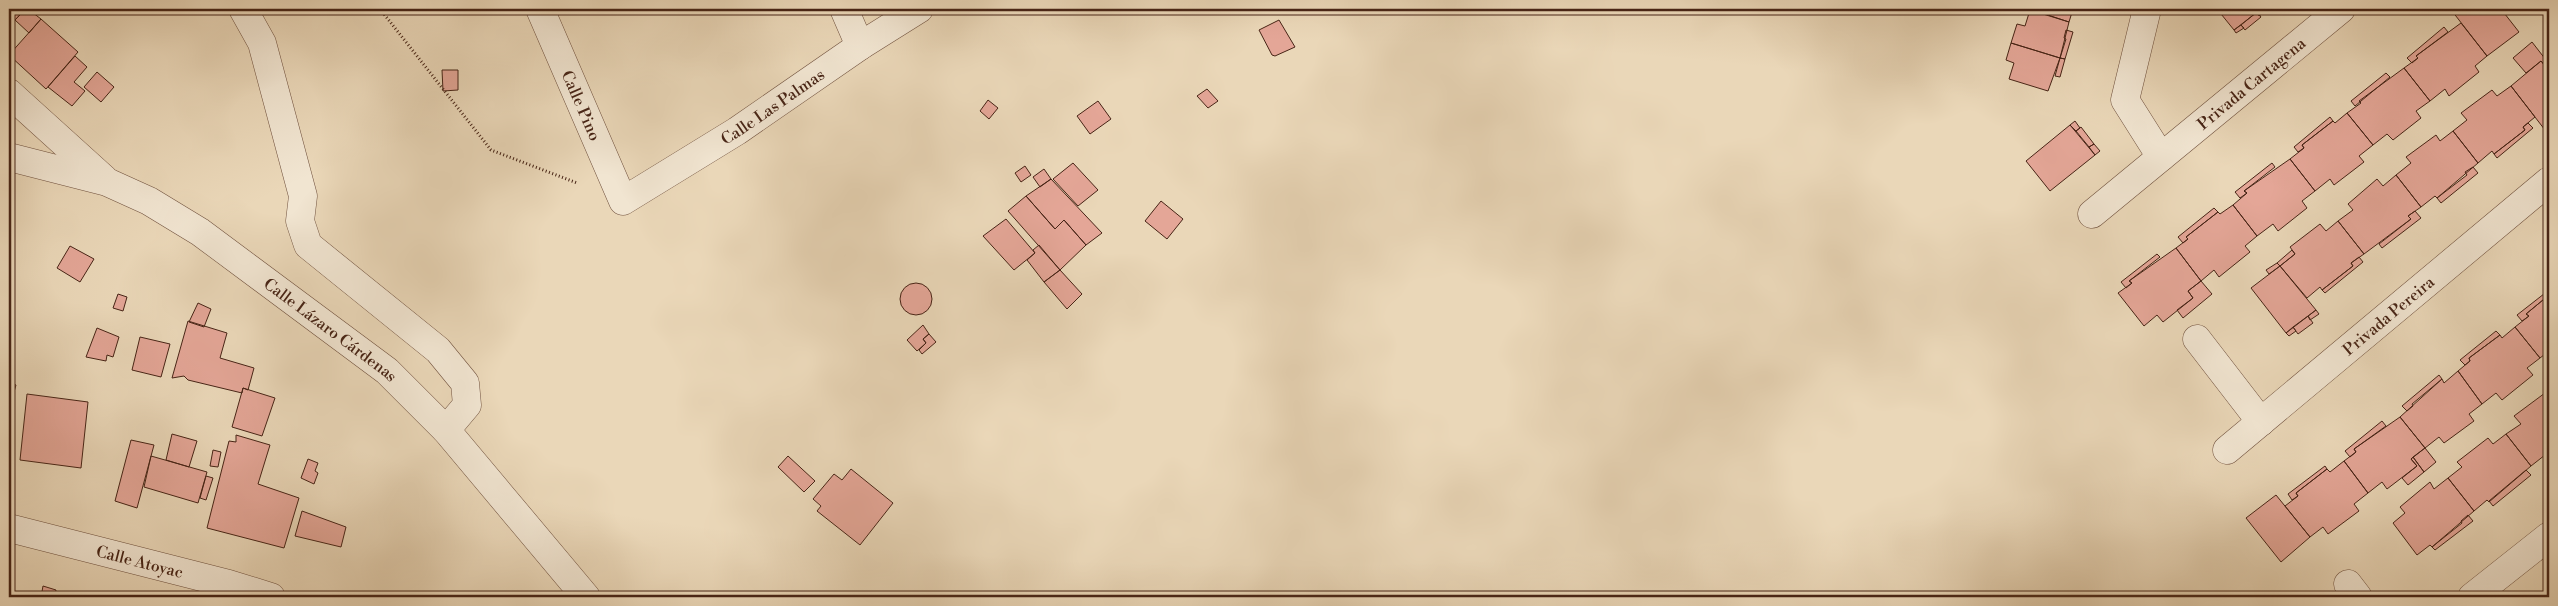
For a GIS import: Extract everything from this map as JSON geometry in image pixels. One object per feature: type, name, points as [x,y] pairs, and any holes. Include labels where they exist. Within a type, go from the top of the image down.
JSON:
[{"type":"street","points":[[243,9],[262,43],[303,196],[300,220],[308,245],[438,350],[465,383],[467,405],[446,430]]},
{"type":"street","name":"Calle Pino","points":[[540,9],[623,201]]},
{"type":"street","points":[[844,9],[860,46]]},
{"type":"street","name":"Calle Las Palmas","points":[[623,201],[737,131],[860,46],[919,9]]},
{"type":"street","points":[[2147,9],[2125,100],[2161,157]]},
{"type":"street","name":"Privada Cartagena","points":[[2092,214],[2341,9]]},
{"type":"street","points":[[9,92],[107,182]]},
{"type":"street","name":"Calle Lázaro Cárdenas","points":[[9,157],[107,182],[149,201],[200,232],[387,372],[446,430],[586,597]]},
{"type":"street","name":"Privada Pereira","points":[[2227,450],[2549,181]]},
{"type":"street","points":[[2197,339],[2261,422]]},
{"type":"street","name":"Calle Atoyac","points":[[9,528],[229,584],[271,597]]},
{"type":"street","points":[[2472,597],[2549,536]]},
{"type":"path","points":[[380,9],[490,150],[623,201]]},
{"type":"building","points":[[9,9],[16,9],[21,14],[9,26]]},
{"type":"building","points":[[25,9],[28,9],[41,19],[29,33],[15,20]]},
{"type":"building","points":[[2030,9],[2073,9],[2069,22]]},
{"type":"building","points":[[2217,9],[2261,9],[2234,30]]},
{"type":"building","points":[[2261,9],[2267,10],[2259,16],[2257,12]]},
{"type":"building","points":[[2455,9],[2501,9],[2519,32],[2487,56],[2452,11]]},
{"type":"building","points":[[2030,10],[2069,22],[2060,58],[2011,43],[2017,24],[2025,26]]},
{"type":"building","points":[[2257,12],[2261,17],[2245,30],[2241,25]]},
{"type":"building","points":[[41,19],[78,52],[46,89],[9,55]]},
{"type":"building","points":[[1279,20],[1295,47],[1275,56],[1272,55],[1259,30]]},
{"type":"building","points":[[2461,23],[2487,56],[2475,66],[2479,72],[2449,96],[2445,89],[2430,101],[2404,68],[2418,58],[2416,56]]},
{"type":"building","points":[[2241,25],[2244,28],[2236,33],[2234,30]]},
{"type":"building","points":[[2444,27],[2448,32],[2416,56],[2418,58],[2412,63],[2407,58]]},
{"type":"building","points":[[2066,30],[2073,32],[2065,59],[2060,58],[2066,39],[2064,38]]},
{"type":"building","points":[[2532,42],[2546,60],[2543,63],[2541,61],[2526,73],[2513,58]]},
{"type":"building","points":[[2011,43],[2060,58],[2048,91],[2009,79],[2014,63],[2006,60]]},
{"type":"building","points":[[75,56],[87,67],[74,82],[85,91],[72,106],[48,87]]},
{"type":"building","points":[[2060,58],[2065,59],[2060,77],[2055,76]]},
{"type":"building","points":[[2541,61],[2549,72],[2549,127],[2545,130],[2511,86]]},
{"type":"building","points":[[2404,68],[2430,101],[2416,111],[2421,118],[2393,140],[2387,134],[2373,145],[2347,113],[2361,103],[2359,101]]},
{"type":"building","points":[[442,70],[458,70],[458,90],[443,91]]},
{"type":"building","points":[[97,72],[114,87],[101,102],[84,87]]},
{"type":"building","points":[[2386,73],[2390,77],[2355,106],[2351,101]]},
{"type":"building","points":[[2511,86],[2535,117],[2523,127],[2525,130],[2494,154],[2492,151],[2478,163],[2453,131],[2467,120],[2461,113],[2492,90],[2497,96]]},
{"type":"building","points":[[1207,89],[1218,101],[1208,108],[1197,96]]},
{"type":"building","points":[[988,100],[998,108],[989,119],[980,111]]},
{"type":"building","points":[[1098,101],[1111,119],[1090,134],[1077,116]]},
{"type":"building","points":[[2347,113],[2373,145],[2359,156],[2364,162],[2334,185],[2330,179],[2315,191],[2290,159],[2304,148],[2302,145],[2333,121],[2335,123]]},
{"type":"building","points":[[2330,117],[2333,121],[2302,145],[2304,148],[2298,152],[2294,147]]},
{"type":"building","points":[[2075,121],[2080,128],[2076,131],[2070,125]]},
{"type":"building","points":[[2528,123],[2533,128],[2497,158],[2494,154],[2525,130],[2523,127]]},
{"type":"building","points":[[2070,125],[2095,155],[2050,191],[2026,161]]},
{"type":"building","points":[[2081,127],[2094,144],[2089,147],[2076,131]]},
{"type":"building","points":[[2453,131],[2478,163],[2437,198],[2435,196],[2421,207],[2396,175],[2411,163],[2406,157],[2436,135],[2440,141]]},
{"type":"building","points":[[2094,144],[2100,151],[2095,155],[2089,147]]},
{"type":"building","points":[[2290,159],[2315,191],[2302,201],[2307,208],[2278,231],[2273,224],[2257,236],[2233,205],[2247,193],[2244,191]]},
{"type":"building","points":[[1073,163],[1098,190],[1078,206],[1053,179]]},
{"type":"building","points":[[2272,163],[2275,167],[2244,191],[2247,193],[2240,198],[2235,192]]},
{"type":"building","points":[[1025,166],[1031,175],[1021,182],[1015,173]]},
{"type":"building","points":[[2473,167],[2478,173],[2441,203],[2437,198],[2467,175],[2465,172]]},
{"type":"building","points":[[1044,169],[1051,179],[1040,187],[1033,177]]},
{"type":"building","points":[[2396,175],[2421,207],[2408,216],[2411,219],[2364,254],[2338,221],[2353,210],[2348,204],[2377,179],[2383,186]]},
{"type":"building","points":[[1051,179],[1102,233],[1086,245],[1064,220],[1055,229],[1026,196]]},
{"type":"building","points":[[1026,196],[1055,229],[1064,220],[1086,245],[1060,270],[1008,211]]},
{"type":"building","points":[[1161,201],[1183,219],[1167,239],[1145,221]]},
{"type":"building","points":[[2233,205],[2257,236],[2245,246],[2250,252],[2219,277],[2214,270],[2201,281],[2176,248],[2188,239],[2186,237],[2218,212],[2220,214]]},
{"type":"building","points":[[2214,208],[2218,212],[2186,237],[2188,239],[2183,243],[2178,237]]},
{"type":"building","points":[[2415,211],[2421,218],[2382,248],[2379,244],[2411,219],[2408,216]]},
{"type":"building","points":[[1006,219],[1035,253],[1014,270],[983,236]]},
{"type":"building","points":[[2338,221],[2364,254],[2351,263],[2353,266],[2322,290],[2320,287],[2307,298],[2280,266],[2295,254],[2290,247],[2320,224],[2326,231]]},
{"type":"building","points":[[1039,245],[1060,270],[1044,282],[1027,260],[1035,253],[1033,250]]},
{"type":"building","points":[[70,246],[94,259],[80,282],[57,268]]},
{"type":"building","points":[[2176,248],[2201,281],[2188,291],[2193,298],[2163,322],[2157,315],[2144,326],[2118,293],[2132,283],[2129,281]]},
{"type":"building","points":[[2292,250],[2295,254],[2280,266],[2277,263]]},
{"type":"building","points":[[2157,254],[2160,257],[2129,281],[2132,283],[2126,288],[2121,282]]},
{"type":"building","points":[[2359,257],[2363,262],[2325,293],[2322,290],[2353,266],[2351,263]]},
{"type":"building","points":[[2277,263],[2280,266],[2269,274],[2266,270]]},
{"type":"building","points":[[2280,266],[2316,310],[2286,333],[2251,288]]},
{"type":"building","points":[[1060,270],[1082,294],[1067,309],[1044,282]]},
{"type":"building","points":[[2201,281],[2212,294],[2183,318],[2177,310],[2193,298],[2188,291]]},
{"type":"building","points":[[916,283],[927,288],[932,299],[927,310],[916,315],[905,310],[900,299],[905,288]]},
{"type":"building","points":[[2549,290],[2549,295],[2526,314],[2529,316],[2522,321],[2517,315]]},
{"type":"building","points":[[118,294],[127,297],[123,311],[113,308]]},
{"type":"building","points":[[2549,295],[2549,351],[2540,358],[2515,327],[2529,316],[2526,314]]},
{"type":"building","points":[[198,303],[211,309],[204,327],[189,322]]},
{"type":"building","points":[[2316,310],[2319,314],[2310,320],[2308,316]]},
{"type":"building","points":[[2308,316],[2313,323],[2298,334],[2293,327]]},
{"type":"building","points":[[188,321],[227,333],[220,358],[254,368],[248,390],[243,388],[242,393],[188,380],[184,376],[172,378]]},
{"type":"building","points":[[923,325],[929,334],[923,339],[926,343],[917,351],[907,340]]},
{"type":"building","points":[[2293,327],[2296,331],[2289,336],[2286,333]]},
{"type":"building","points":[[2515,327],[2540,358],[2527,368],[2533,375],[2502,400],[2496,393],[2482,404],[2458,371],[2470,361],[2469,358],[2500,335],[2502,338]]},
{"type":"building","points":[[97,328],[119,337],[113,357],[107,355],[106,361],[86,357]]},
{"type":"building","points":[[2496,331],[2500,335],[2469,358],[2470,361],[2465,365],[2460,360]]},
{"type":"building","points":[[929,334],[936,342],[922,354],[919,350],[926,343],[923,339]]},
{"type":"building","points":[[140,337],[170,344],[161,377],[132,370]]},
{"type":"building","points":[[2458,371],[2482,404],[2469,414],[2474,421],[2444,443],[2439,437],[2425,448],[2400,417],[2442,379],[2444,383]]},
{"type":"building","points":[[2439,375],[2442,379],[2412,404],[2413,406],[2407,411],[2402,406]]},
{"type":"building","points":[[9,382],[16,385],[14,392],[9,390]]},
{"type":"building","points":[[243,388],[275,398],[262,436],[232,427]]},
{"type":"building","points":[[2545,393],[2549,398],[2549,455],[2546,457],[2545,455],[2531,466],[2506,434],[2521,424],[2514,416]]},
{"type":"building","points":[[27,394],[88,402],[81,468],[20,460]]},
{"type":"building","points":[[2400,417],[2425,448],[2411,459],[2417,466],[2387,489],[2382,482],[2368,493],[2344,461],[2356,452],[2354,449]]},
{"type":"building","points":[[2382,421],[2386,426],[2354,449],[2356,452],[2350,457],[2345,451]]},
{"type":"building","points":[[172,434],[197,441],[189,467],[166,460]]},
{"type":"building","points":[[2506,434],[2531,466],[2489,502],[2487,500],[2474,511],[2448,478],[2462,467],[2457,462],[2488,438],[2493,444]]},
{"type":"building","points":[[236,435],[270,445],[258,484],[299,498],[284,548],[207,528],[229,441],[236,442]]},
{"type":"building","points":[[131,440],[154,445],[137,508],[115,501]]},
{"type":"building","points":[[2425,448],[2436,462],[2424,472],[2413,457]]},
{"type":"building","points":[[213,450],[221,452],[218,467],[210,466]]},
{"type":"building","points":[[151,456],[207,472],[198,503],[144,487]]},
{"type":"building","points":[[788,456],[815,481],[804,492],[778,467]]},
{"type":"building","points":[[2413,457],[2424,472],[2408,485],[2402,478],[2417,466],[2411,459]]},
{"type":"building","points":[[308,459],[318,463],[315,471],[318,473],[314,484],[301,478]]},
{"type":"building","points":[[2344,461],[2368,493],[2354,504],[2359,511],[2328,534],[2323,527],[2310,537],[2285,506],[2298,496],[2296,493],[2327,469],[2330,472]]},
{"type":"building","points":[[2325,466],[2327,469],[2296,493],[2298,496],[2292,500],[2288,494]]},
{"type":"building","points":[[851,469],[893,503],[860,545],[817,511],[821,506],[813,499],[834,474],[842,480]]},
{"type":"building","points":[[2526,470],[2531,475],[2493,506],[2489,501]]},
{"type":"building","points":[[206,476],[213,478],[206,500],[200,498]]},
{"type":"building","points":[[2448,478],[2474,511],[2432,547],[2430,545],[2417,555],[2393,523],[2405,513],[2400,507],[2430,482],[2434,489]]},
{"type":"building","points":[[2276,495],[2310,537],[2281,562],[2246,518]]},
{"type":"building","points":[[302,511],[346,527],[341,547],[295,536]]},
{"type":"building","points":[[2468,515],[2473,521],[2435,550],[2432,547],[2462,523],[2461,521]]},
{"type":"building","points":[[43,586],[56,590],[55,597],[41,597]]}]
